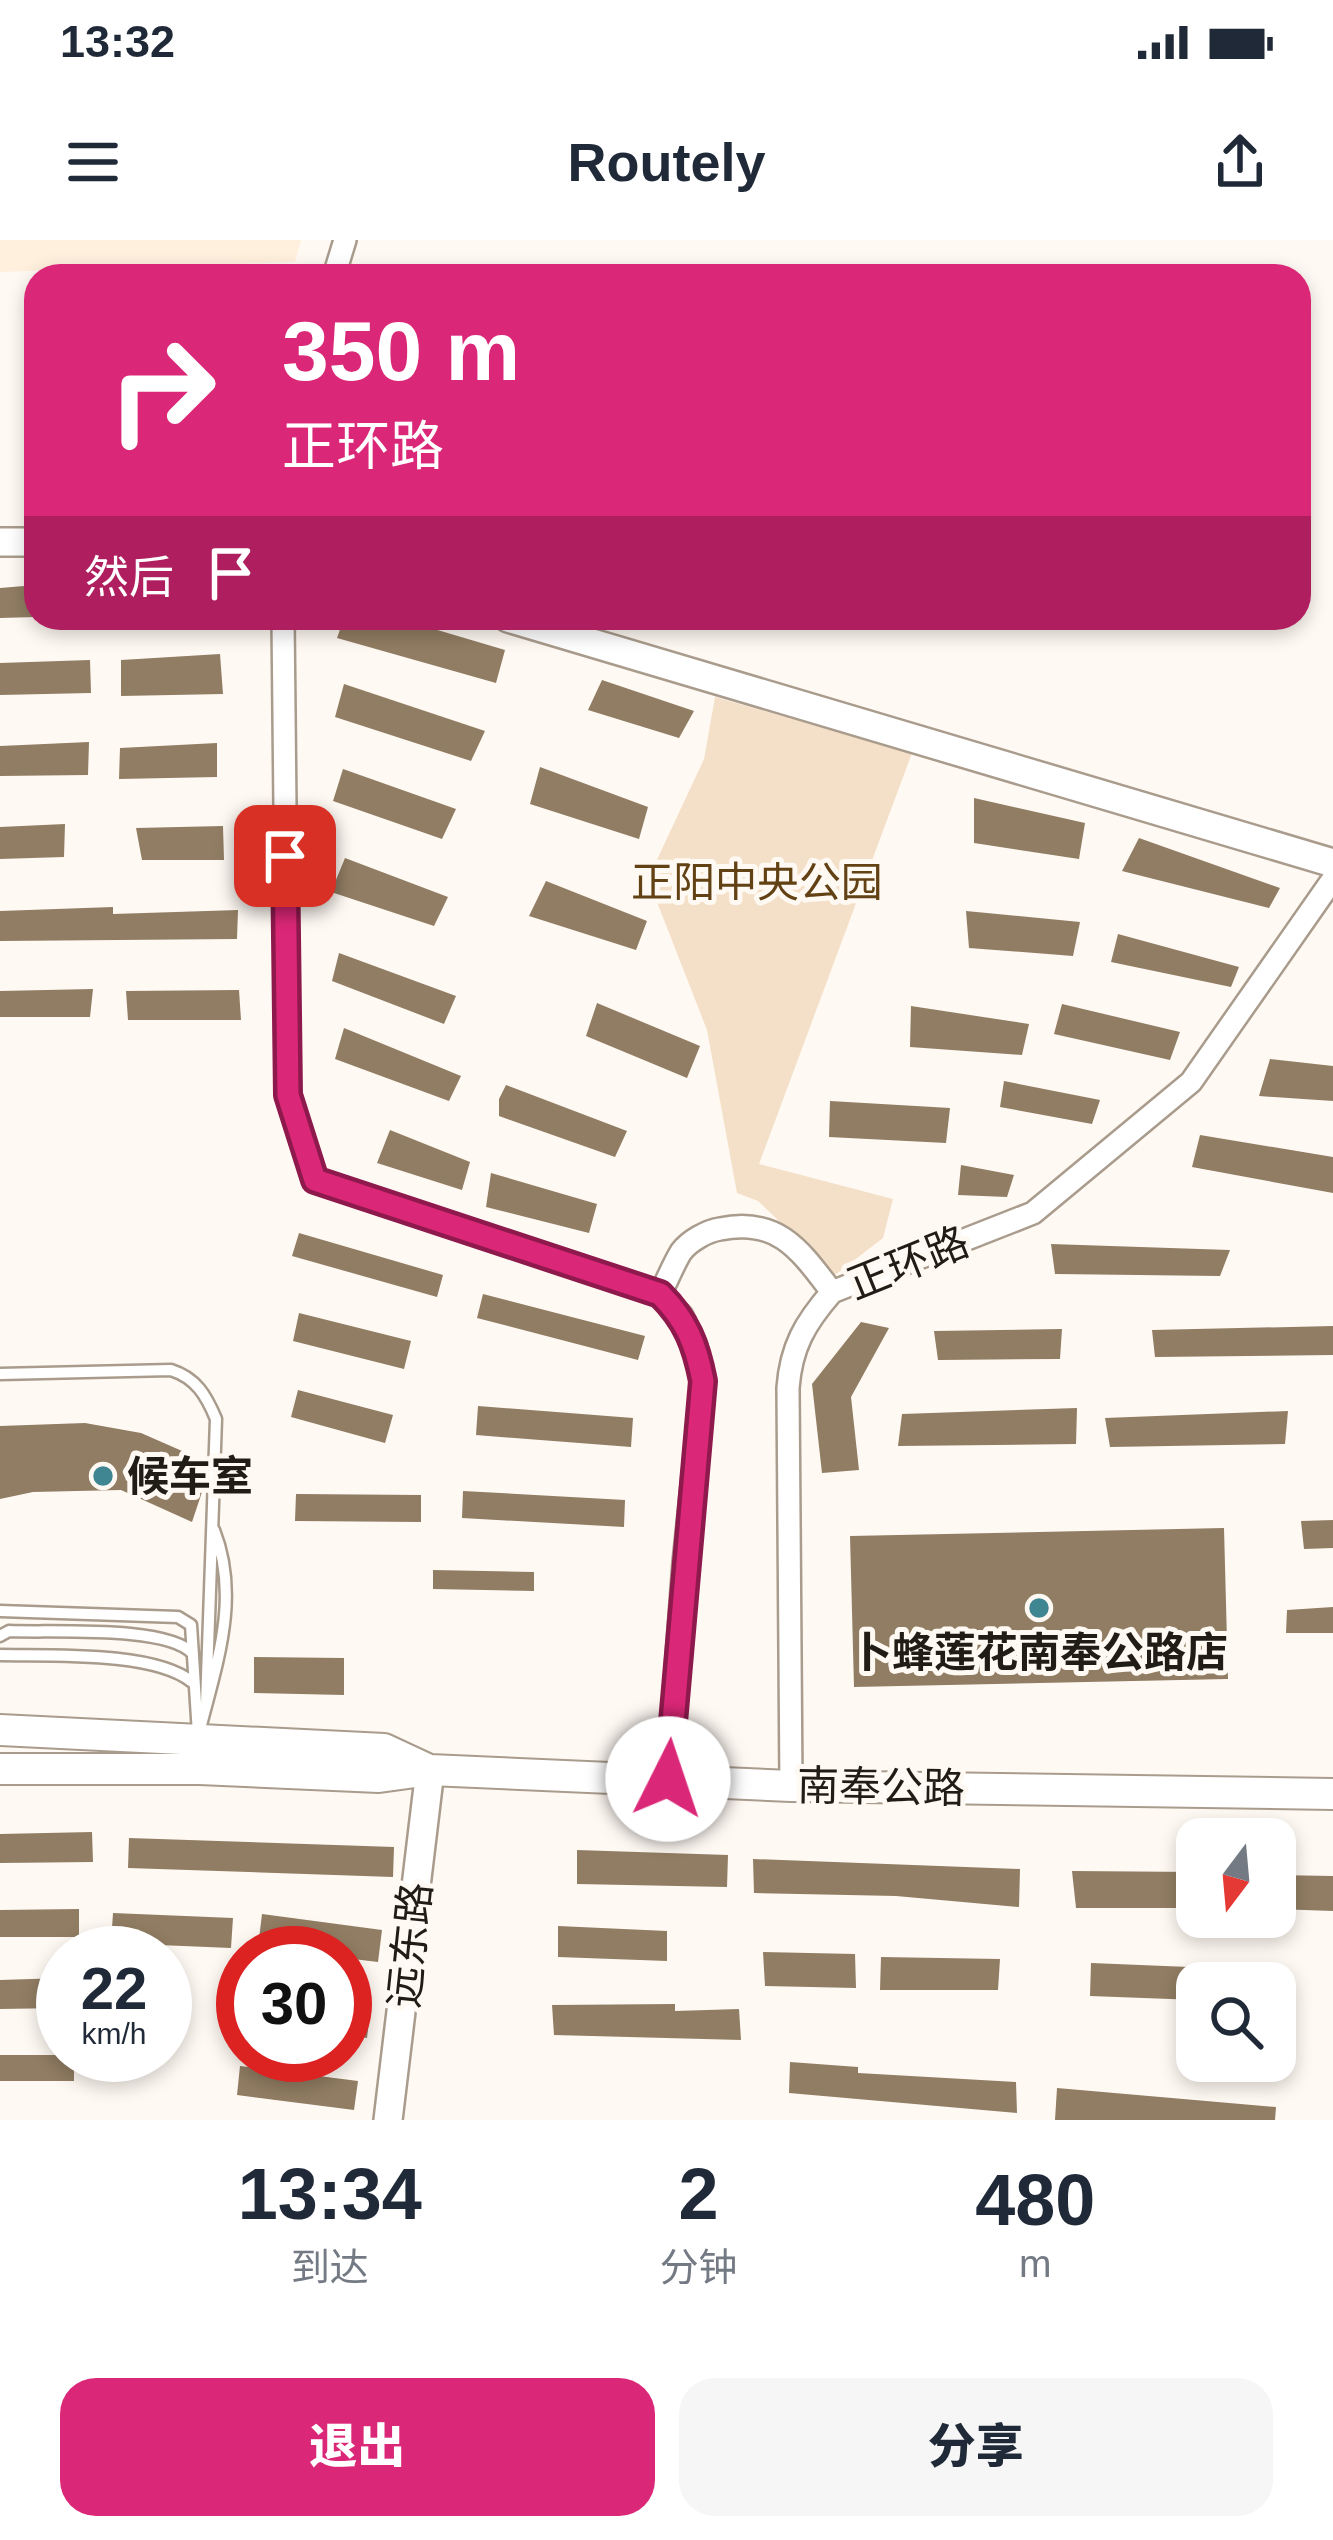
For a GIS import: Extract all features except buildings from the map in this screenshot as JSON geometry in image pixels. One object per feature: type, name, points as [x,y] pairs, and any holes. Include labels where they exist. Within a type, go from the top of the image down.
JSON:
[{"type":"main road","points":[[548,630],[1333,863]]},
{"type":"main road","name":"南奉公路","points":[[0,1730],[199,1736],[383,1749],[430,1770]]},
{"type":"main road","name":"南奉公路","points":[[0,1769],[200,1769],[379,1777],[430,1770],[791,1786],[1333,1794]]},
{"type":"main road","name":"远东路","points":[[388,2120],[430,1770]]},
{"type":"street","points":[[283,630],[288,1095],[315,1180],[660,1294],[682,1316],[696,1346],[703,1381],[668,1779]]},
{"type":"street","name":"正环路","points":[[791,1786],[790,1353],[809,1318],[832,1292],[1034,1213],[1191,1082],[1333,879]]},
{"type":"street","points":[[660,1294],[683,1248],[710,1231],[751,1222],[779,1235],[803,1254],[832,1292]]},
{"type":"lane","points":[[0,1374],[160,1370],[188,1376],[206,1396],[216,1419],[206,1705],[199,1736]]},
{"type":"lane","points":[[0,1611],[178,1617],[190,1625],[200,1769]]},
{"type":"lane","points":[[0,1636],[9,1631],[141,1636],[170,1639],[193,1654]]},
{"type":"lane","points":[[0,1655],[141,1662],[179,1671],[192,1682]]},
{"type":"shaded area","points":[[0,240],[301,240],[295,262],[24,264],[24,271],[0,272]]},
{"type":"green space","name":"正阳中央公园","points":[[715,697],[912,753],[759,1164],[893,1199],[883,1238],[835,1275],[758,1201],[737,1193],[707,1030],[648,879],[704,759]]},
{"type":"place","name":"候车室","points":[[103,1476]]},
{"type":"place","name":"卜蜂莲花南奉公路店","points":[[1039,1608]]},
{"type":"route","points":[[285,856],[288,1095],[315,1180],[660,1294],[682,1316],[696,1346],[703,1381],[668,1779]]}]
